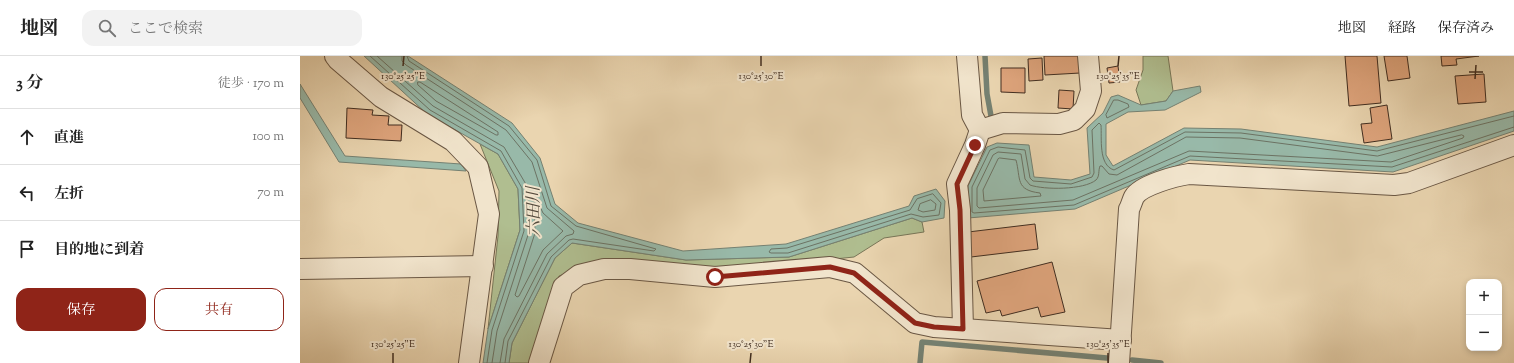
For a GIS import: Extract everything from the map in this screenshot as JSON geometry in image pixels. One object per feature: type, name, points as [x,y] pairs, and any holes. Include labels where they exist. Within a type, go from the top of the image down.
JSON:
[{"type":"street","points":[[335,56],[381,97],[453,141],[478,167],[489,214],[469,363]]},
{"type":"street","points":[[963,329],[960,210],[957,184],[975,145],[980,130],[972,115],[967,56]]},
{"type":"street","points":[[980,130],[1003,123],[1059,124],[1074,120],[1085,109],[1091,91],[1088,56]]},
{"type":"street","points":[[1119,363],[1129,209],[1134,196],[1145,188],[1177,176],[1189,174],[1394,185],[1409,184],[1514,145]]},
{"type":"street","points":[[300,269],[483,266]]},
{"type":"street","points":[[539,363],[563,287],[579,275],[604,269],[630,269],[715,277],[830,267],[854,273],[915,323],[934,327],[1121,340]]},
{"type":"green space","points":[[1143,56],[1168,56],[1173,91],[1166,101],[1141,105],[1136,90],[1143,70]]},
{"type":"green space","points":[[480,144],[498,154],[518,189],[520,230],[488,329],[498,236],[499,191]]},
{"type":"green space","points":[[912,218],[922,222],[924,232],[884,238],[854,257],[719,271],[600,261],[559,276],[529,363],[509,363],[512,343],[555,258],[572,243],[686,260],[789,257]]},
{"type":"water","name":"六田川","points":[[364,56],[408,56],[512,123],[540,158],[555,204],[578,223],[683,251],[786,244],[909,206],[914,196],[936,189],[945,201],[944,218],[922,222],[912,218],[789,257],[686,260],[572,243],[555,258],[512,343],[509,363],[483,363],[488,329],[520,230],[518,189],[498,154],[427,114]]},
{"type":"water","points":[[300,84],[345,156],[461,164],[466,171],[339,162],[300,98]]},
{"type":"water","points":[[1200,86],[1201,92],[1165,110],[1128,112],[1106,124],[1106,155],[1113,166],[1184,128],[1241,129],[1377,147],[1514,111],[1514,131],[1393,172],[1190,160],[1075,209],[968,218],[968,186],[987,147],[997,143],[1029,145],[1034,177],[1071,180],[1090,174],[1087,128],[1103,113],[1111,97],[1118,95],[1141,105],[1166,101],[1173,91]]},
{"type":"building","points":[[1044,56],[1079,56],[1080,73],[1045,75]]},
{"type":"building","points":[[1345,56],[1377,56],[1381,103],[1349,106]]},
{"type":"building","points":[[1384,56],[1407,56],[1410,78],[1388,81]]},
{"type":"building","points":[[1441,56],[1479,56],[1456,59],[1457,65],[1442,66]]},
{"type":"building","points":[[1042,58],[1043,80],[1029,81],[1028,59]]},
{"type":"building","points":[[1118,66],[1120,82],[1109,83],[1107,68]]},
{"type":"building","points":[[1001,68],[1025,68],[1025,93],[1001,92]]},
{"type":"building","points":[[1484,74],[1486,102],[1458,104],[1455,76]]},
{"type":"building","points":[[1059,90],[1074,91],[1073,109],[1058,108]]},
{"type":"building","points":[[1387,105],[1392,139],[1364,143],[1361,124],[1372,123],[1370,108]]},
{"type":"building","points":[[347,108],[373,110],[372,115],[389,116],[388,125],[402,125],[401,141],[346,138]]},
{"type":"building","points":[[1035,224],[1038,249],[971,257],[968,232]]},
{"type":"building","points":[[1052,262],[1065,312],[1041,317],[1038,307],[1002,316],[1000,310],[986,313],[977,281]]},
{"type":"waterway","points":[[985,56],[987,94],[991,116]]},
{"type":"waterway","points":[[920,363],[922,342],[1107,358]]},
{"type":"waterway","points":[[1132,360],[1161,363]]},
{"type":"route","points":[[715,277],[830,267],[854,273],[915,323],[934,327],[963,329],[960,210],[957,184],[975,145]]}]
